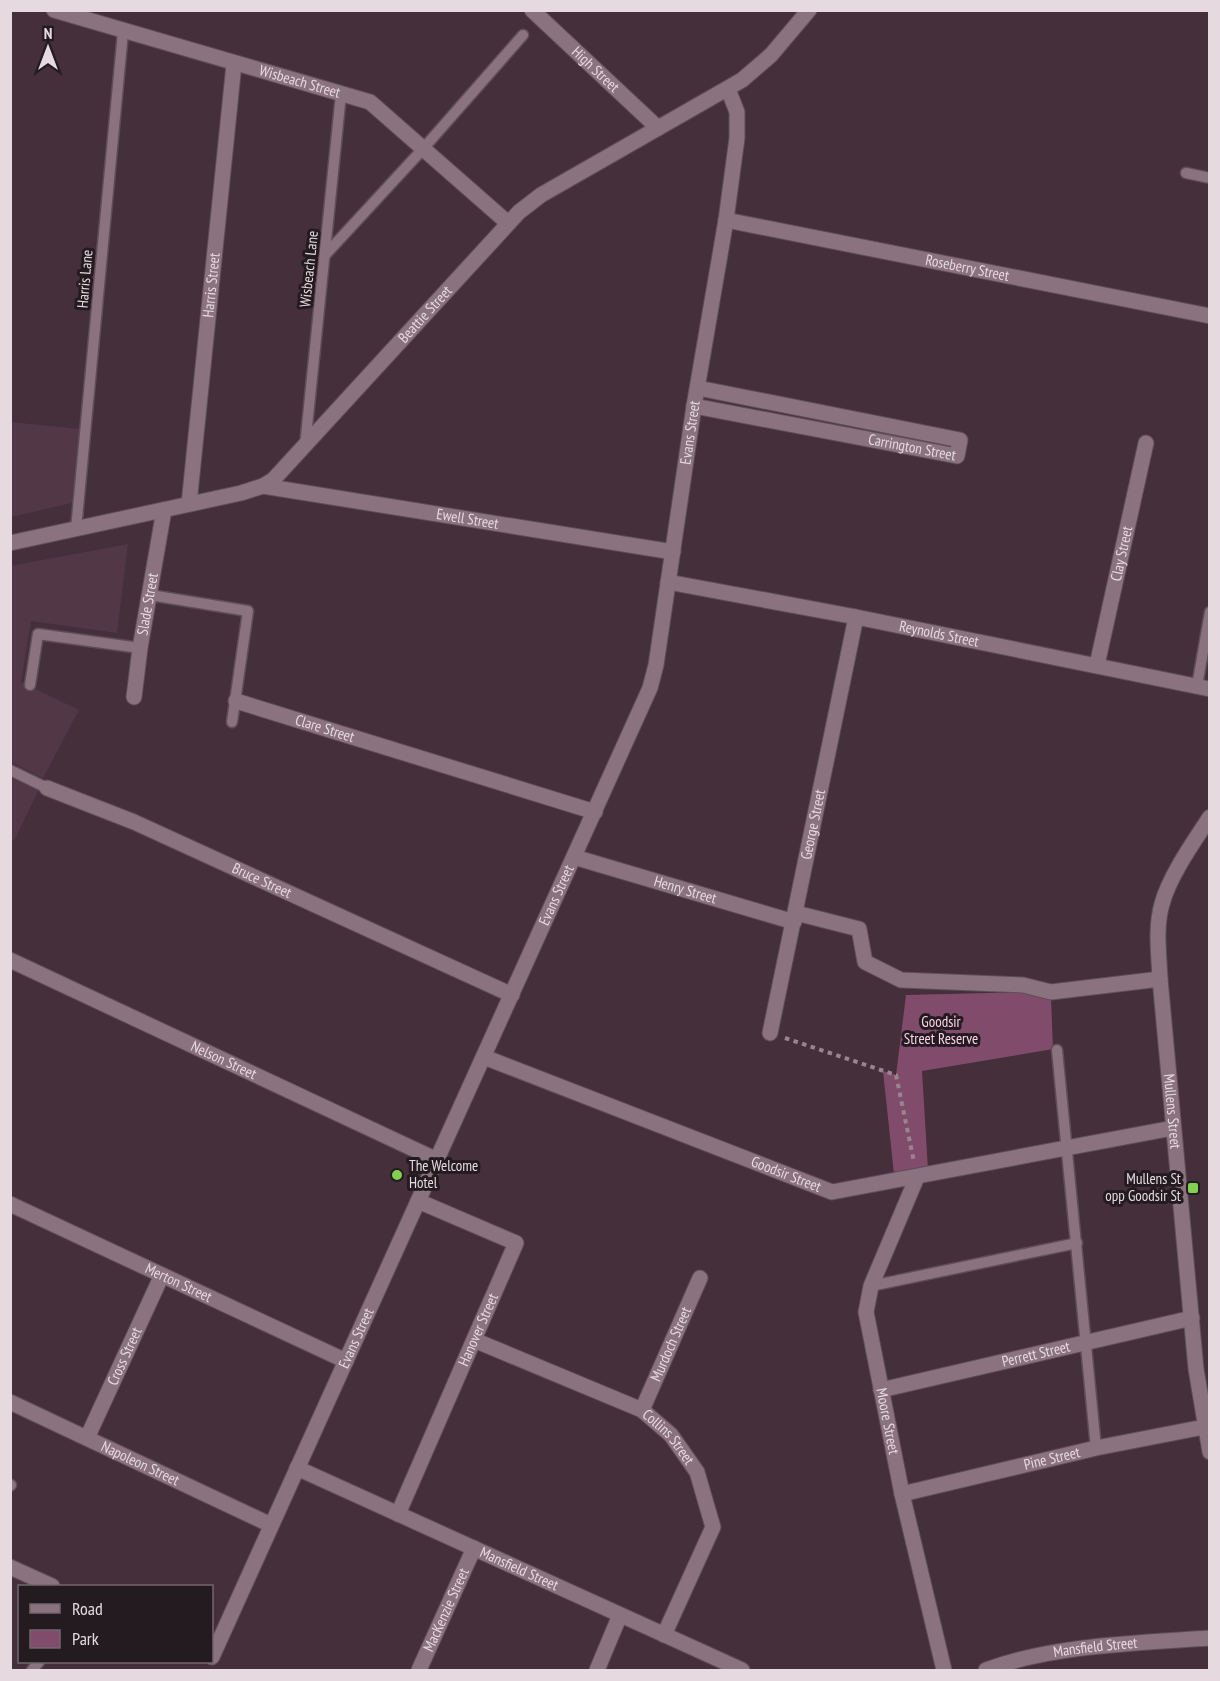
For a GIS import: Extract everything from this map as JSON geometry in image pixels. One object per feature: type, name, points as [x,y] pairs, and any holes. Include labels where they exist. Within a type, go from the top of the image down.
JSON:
[{"type":"street","name":"Wisbeach Street","points":[[54,10],[123,32],[370,102],[508,223]]},
{"type":"street","name":"High Street","points":[[532,10],[658,128]]},
{"type":"street","name":"Beattie Street","points":[[10,543],[263,486],[281,472],[508,223],[529,203],[728,89],[764,62],[804,12]]},
{"type":"street","name":"Harris Street","points":[[189,504],[234,64]]},
{"type":"street","name":"Evans Street","points":[[213,1655],[596,812],[650,688],[656,665],[694,406],[726,220],[738,128],[737,112],[728,89]]},
{"type":"street","name":"Roseberry Street","points":[[726,220],[1209,316]]},
{"type":"street","name":"Carrington Street","points":[[694,406],[957,456],[960,440],[698,388]]},
{"type":"street","points":[[832,434],[835,415]]},
{"type":"street","name":"Clay Street","points":[[1097,666],[1146,443]]},
{"type":"street","name":"Ewell Street","points":[[263,486],[673,552]]},
{"type":"street","name":"Slade Street","points":[[134,697],[140,648],[164,510]]},
{"type":"street","name":"Reynolds Street","points":[[668,582],[856,617],[1203,687]]},
{"type":"street","name":"George Street","points":[[770,1033],[856,617]]},
{"type":"street","name":"Clare Street","points":[[236,701],[596,812]]},
{"type":"street","name":"Bruce Street","points":[[47,788],[134,822],[512,995]]},
{"type":"street","name":"Mullens Street","points":[[1209,817],[1170,883],[1162,903],[1158,932],[1160,979],[1196,1369],[1209,1452]]},
{"type":"street","name":"Henry Street","points":[[574,857],[795,918],[859,929],[865,962],[901,980],[1023,985],[1050,992],[1160,979]]},
{"type":"street","name":"Nelson Street","points":[[10,960],[437,1160]]},
{"type":"street","name":"Goodsir Street","points":[[483,1057],[832,1192],[1173,1128]]},
{"type":"street","name":"Moore Street","points":[[917,1177],[871,1286],[866,1312],[902,1494],[944,1671]]},
{"type":"street","name":"Hanover Street","points":[[398,1514],[516,1243],[418,1201]]},
{"type":"street","name":"Merton Street","points":[[10,1204],[346,1361]]},
{"type":"street","name":"Cross Street","points":[[87,1438],[162,1275]]},
{"type":"street","name":"Murdoch Street","points":[[642,1410],[700,1278]]},
{"type":"street","name":"Perrett Street","points":[[881,1390],[1192,1318]]},
{"type":"street","name":"Collins Street","points":[[474,1340],[642,1410],[671,1435],[696,1472],[713,1527],[664,1635]]},
{"type":"street","name":"Napoleon Street","points":[[10,1402],[271,1525]]},
{"type":"street","name":"Pine Street","points":[[902,1494],[1096,1448],[1204,1427]]},
{"type":"street","name":"Mansfield Street","points":[[297,1468],[664,1635],[718,1666],[742,1671]]},
{"type":"street","name":"MacKenzie Street","points":[[419,1671],[474,1548]]},
{"type":"street","points":[[10,1567],[48,1585]]},
{"type":"street","points":[[597,1671],[620,1615]]},
{"type":"street","name":"Mansfield Street","points":[[986,1671],[1068,1650],[1209,1638]]},
{"type":"lane","name":"Harris Lane","points":[[76,529],[123,32]]},
{"type":"lane","points":[[326,255],[423,150],[523,35]]},
{"type":"lane","name":"Wisbeach Lane","points":[[305,446],[341,94]]},
{"type":"lane","points":[[1186,173],[1209,178]]},
{"type":"lane","points":[[150,595],[248,611],[232,722]]},
{"type":"lane","points":[[1203,687],[1209,612]]},
{"type":"lane","points":[[30,685],[38,634],[140,648]]},
{"type":"lane","name":"Bruce Street","points":[[10,770],[47,788]]},
{"type":"lane","points":[[1058,1050],[1096,1448]]},
{"type":"lane","points":[[871,1286],[1077,1243]]},
{"type":"path","points":[[770,1033],[896,1075],[917,1177]]},
{"type":"shaded area","points":[[10,422],[81,429],[72,503],[11,517]]},
{"type":"shaded area","points":[[128,544],[117,633],[31,621],[21,682],[79,710],[43,778],[11,762],[10,566]]},
{"type":"shaded area","points":[[10,778],[38,791],[14,841],[10,839]]},
{"type":"green space","name":"Goodsir Street Reserve","points":[[1028,992],[1051,998],[1053,1049],[922,1071],[928,1170],[894,1174],[883,1071],[896,1075],[906,995]]},
{"type":"place","name":"The Welcome Hotel","points":[[397,1175]]},
{"type":"place","name":"Mullens St opp Goodsir St","points":[[1193,1188]]}]
